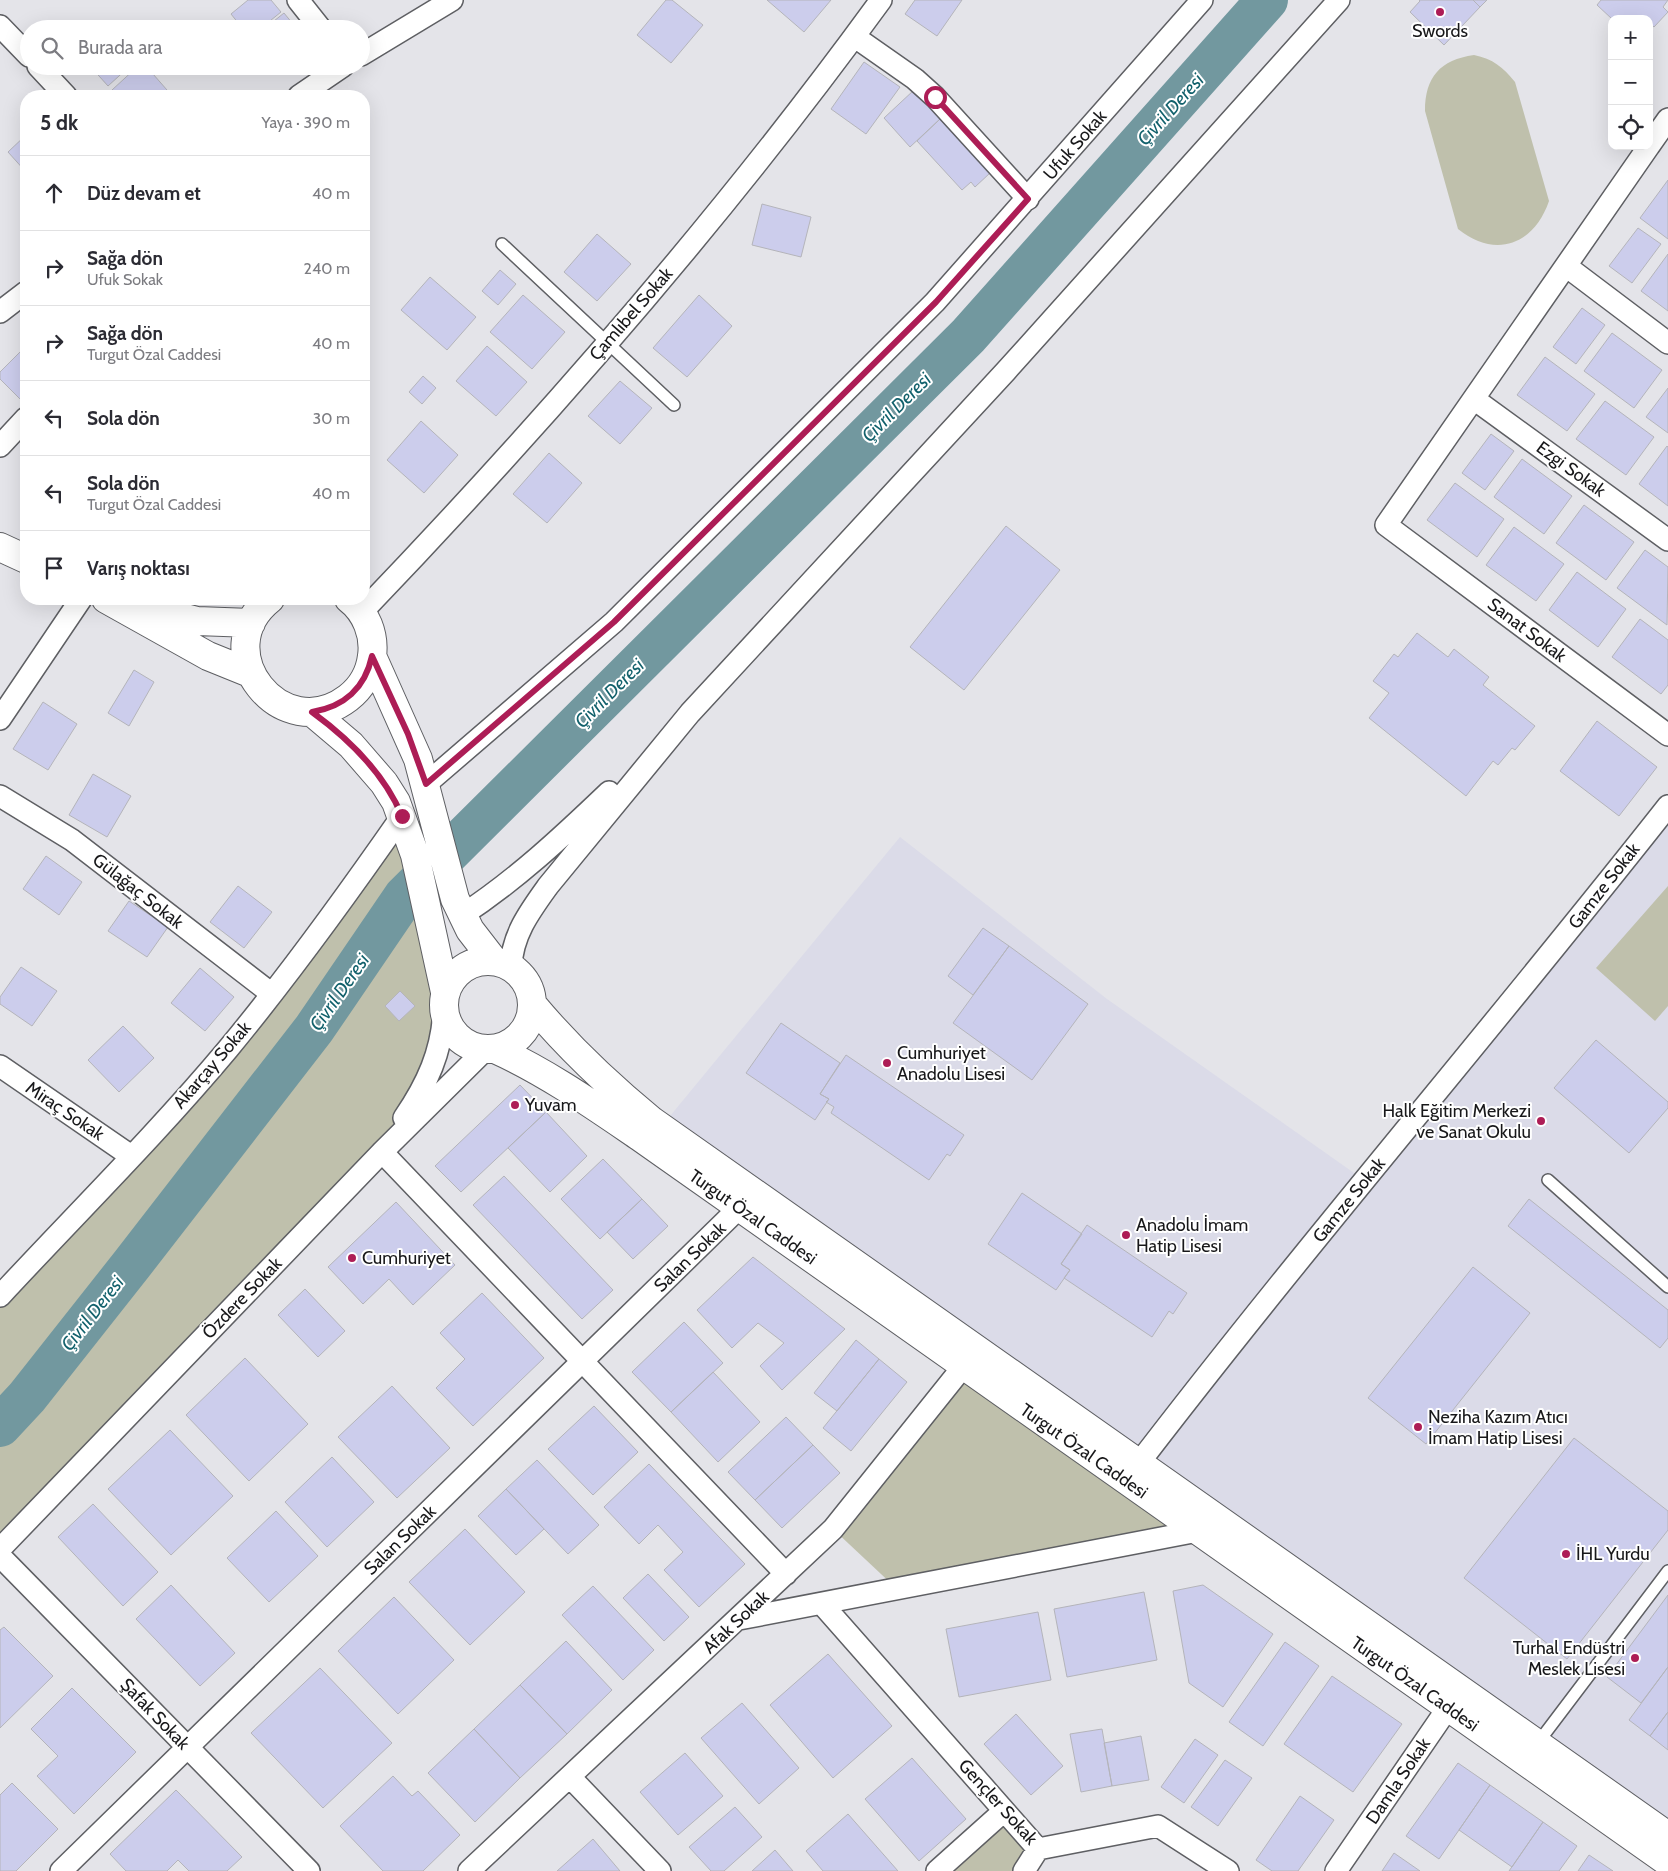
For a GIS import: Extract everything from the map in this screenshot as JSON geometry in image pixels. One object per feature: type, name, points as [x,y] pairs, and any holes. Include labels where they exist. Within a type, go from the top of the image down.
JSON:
[{"type":"street","points":[[298,0],[314,20]]},
{"type":"street","points":[[370,50],[452,0]]},
{"type":"street","name":"Çamlıbel Sokak","points":[[370,592],[483,484],[606,344],[766,152],[881,0]]},
{"type":"street","name":"Ufuk Sokak","points":[[426,784],[614,622],[936,302],[1202,0]]},
{"type":"street","points":[[458,908],[517,876],[554,845],[690,713],[1018,357],[1339,0]]},
{"type":"street","points":[[0,26],[20,47]]},
{"type":"street","points":[[854,37],[914,78],[935,97],[1028,199]]},
{"type":"street","points":[[46,75],[60,90]]},
{"type":"street","points":[[307,90],[330,75]]},
{"type":"street","points":[[1474,399],[1658,138]]},
{"type":"street","points":[[1566,266],[1668,343]]},
{"type":"street","points":[[0,312],[20,297]]},
{"type":"street","name":"Sanat Sokak","points":[[1474,399],[1386,525],[1668,735]]},
{"type":"street","name":"Ezgi Sokak","points":[[1474,399],[1668,540]]},
{"type":"street","points":[[0,446],[20,424]]},
{"type":"street","points":[[0,547],[20,556]]},
{"type":"street","points":[[0,719],[77,605]]},
{"type":"street","points":[[117,605],[201,653],[250,673]]},
{"type":"street","points":[[135,605],[158,613],[188,619],[218,623],[251,623]]},
{"type":"street","points":[[264,605],[251,623],[246,648],[250,673],[270,699],[290,709],[312,712],[333,707],[352,695],[366,678],[372,656],[371,633],[356,605]]},
{"type":"street","points":[[312,712],[332,727],[370,765],[388,789],[402,816],[415,855],[428,910],[449,1027],[454,1034],[469,1045],[491,1049],[512,1042],[525,1030],[532,1004],[532,995],[524,979],[503,964],[458,908],[426,784],[408,734],[372,656]]},
{"type":"street","points":[[503,964],[512,953],[518,935],[530,911],[548,886],[690,713]]},
{"type":"street","name":"Gülağaç Sokak","points":[[0,796],[72,840],[272,994]]},
{"type":"street","name":"Gamze Sokak","points":[[1132,1471],[1668,806]]},
{"type":"street","name":"Akarçay Sokak","points":[[0,1296],[196,1085],[272,994],[335,911],[402,816]]},
{"type":"street","points":[[503,964],[476,962],[468,965],[454,976],[445,1001],[442,1038],[434,1066],[418,1097],[382,1152],[786,1574]]},
{"type":"street","name":"Turgut Özal Caddesi","points":[[532,1004],[613,1090],[652,1121],[970,1358],[1454,1699],[1668,1862]]},
{"type":"street","name":"Turgut Özal Caddesi","points":[[491,1049],[522,1061],[598,1108],[739,1208],[970,1358]]},
{"type":"street","name":"Özdere Sokak","points":[[0,1549],[382,1152],[491,1049]]},
{"type":"street","name":"Miraç Sokak","points":[[0,1066],[131,1156]]},
{"type":"street","name":"Salan Sokak","points":[[61,1871],[739,1208]]},
{"type":"street","name":"Afak Sokak","points":[[468,1871],[739,1620],[833,1529],[970,1358]]},
{"type":"street","name":"Turgut Özal Caddesi","points":[[1132,1471],[1198,1531],[1454,1699],[1537,1744],[1668,1836]]},
{"type":"street","points":[[739,1620],[1198,1531]]},
{"type":"street","name":"Şafak Sokak","points":[[0,1556],[309,1871]]},
{"type":"street","name":"Gençler Sokak","points":[[822,1604],[1038,1849],[1158,1826],[1228,1871]]},
{"type":"street","name":"Damla Sokak","points":[[1336,1871],[1454,1699]]},
{"type":"street","points":[[570,1777],[660,1871]]},
{"type":"street","points":[[937,1871],[1004,1811]]},
{"type":"street","points":[[1024,1871],[1038,1849]]},
{"type":"lane","points":[[502,244],[606,344],[674,405]]},
{"type":"lane","points":[[1548,1180],[1668,1287]]},
{"type":"lane","points":[[1537,1744],[1668,1571]]},
{"type":"shaded area","points":[[1668,806],[1668,1836],[661,1127],[900,837],[1107,999],[1364,1180]]},
{"type":"green space","points":[[1474,55],[1497,64],[1515,82],[1549,201],[1534,228],[1512,243],[1499,245],[1486,243],[1472,238],[1458,229],[1425,111],[1428,89],[1437,72],[1452,61]]},
{"type":"green space","points":[[402,816],[443,1025],[382,1152],[0,1549],[0,1296],[184,1099]]},
{"type":"green space","points":[[1668,886],[1668,1006],[1655,1021],[1596,968]]},
{"type":"green space","points":[[964,1366],[1198,1531],[897,1589],[833,1529]]},
{"type":"green space","points":[[1004,1811],[1038,1849],[1024,1871],[937,1871]]},
{"type":"building","points":[[248,0],[271,0],[281,12],[271,20],[236,20],[231,14]]},
{"type":"building","points":[[666,0],[672,0],[703,25],[671,63],[637,35]]},
{"type":"building","points":[[767,0],[831,0],[804,32]]},
{"type":"building","points":[[915,0],[962,0],[937,36],[905,14]]},
{"type":"building","points":[[1419,0],[1473,0],[1480,7],[1444,45],[1410,12]]},
{"type":"building","points":[[1473,0],[1487,0],[1480,7]]},
{"type":"building","points":[[1601,0],[1668,0],[1663,7],[1668,12],[1654,27],[1653,15],[1608,15],[1597,5]]},
{"type":"building","points":[[284,13],[290,20],[275,20]]},
{"type":"building","points":[[864,62],[900,87],[866,134],[831,109]]},
{"type":"building","points":[[98,75],[120,75],[108,86]]},
{"type":"building","points":[[128,75],[154,75],[167,90],[112,90]]},
{"type":"building","points":[[914,90],[940,119],[910,147],[884,118]]},
{"type":"building","points":[[940,119],[990,173],[975,187],[971,182],[962,190],[917,141]]},
{"type":"building","points":[[20,141],[20,165],[8,152]]},
{"type":"building","points":[[1668,180],[1668,239],[1640,218]]},
{"type":"building","points":[[762,204],[811,217],[801,257],[752,245]]},
{"type":"building","points":[[1638,228],[1661,244],[1632,283],[1609,266]]},
{"type":"building","points":[[597,234],[631,264],[597,301],[564,272]]},
{"type":"building","points":[[1668,254],[1668,311],[1641,291]]},
{"type":"building","points":[[500,270],[516,284],[498,305],[482,291]]},
{"type":"building","points":[[430,277],[476,317],[447,350],[401,310]]},
{"type":"building","points":[[523,295],[565,332],[532,369],[490,332]]},
{"type":"building","points":[[699,295],[732,326],[687,377],[653,348]]},
{"type":"building","points":[[1582,308],[1605,325],[1576,364],[1553,347]]},
{"type":"building","points":[[1612,333],[1662,370],[1634,408],[1584,371]]},
{"type":"building","points":[[487,346],[527,382],[496,416],[456,381]]},
{"type":"building","points":[[20,352],[20,399],[0,379],[0,372]]},
{"type":"building","points":[[1545,357],[1595,394],[1567,431],[1517,395]]},
{"type":"building","points":[[423,376],[436,388],[422,404],[409,392]]},
{"type":"building","points":[[620,381],[652,408],[620,444],[588,416]]},
{"type":"building","points":[[1668,388],[1668,433],[1646,417]]},
{"type":"building","points":[[1605,401],[1654,437],[1626,475],[1576,439]]},
{"type":"building","points":[[421,421],[458,455],[424,493],[387,460]]},
{"type":"building","points":[[1491,434],[1514,451],[1485,490],[1462,473]]},
{"type":"building","points":[[1668,447],[1668,506],[1639,484]]},
{"type":"building","points":[[549,453],[582,483],[547,523],[513,494]]},
{"type":"building","points":[[1522,459],[1572,496],[1544,534],[1494,497]]},
{"type":"building","points":[[1455,483],[1504,519],[1477,557],[1427,520]]},
{"type":"building","points":[[1584,505],[1634,542],[1606,580],[1556,543]]},
{"type":"building","points":[[1006,526],[1060,570],[964,690],[910,647]]},
{"type":"building","points":[[1514,527],[1564,564],[1536,601],[1486,565]]},
{"type":"building","points":[[1645,550],[1668,567],[1667,625],[1617,588]]},
{"type":"building","points":[[1577,572],[1626,609],[1598,647],[1549,610]]},
{"type":"building","points":[[1640,619],[1668,640],[1668,685],[1661,694],[1612,657]]},
{"type":"building","points":[[1417,633],[1448,657],[1454,649],[1489,677],[1483,685],[1535,726],[1515,750],[1512,748],[1498,765],[1493,761],[1466,796],[1369,718],[1389,693],[1373,681],[1394,654],[1398,657]]},
{"type":"building","points":[[134,670],[154,682],[129,726],[108,713]]},
{"type":"building","points":[[43,702],[77,724],[48,770],[13,749]]},
{"type":"building","points":[[1597,721],[1657,767],[1619,816],[1560,771]]},
{"type":"building","points":[[93,774],[131,796],[107,837],[69,815]]},
{"type":"building","points":[[46,856],[82,882],[59,915],[23,889]]},
{"type":"building","points":[[238,886],[272,912],[244,948],[210,922]]},
{"type":"building","points":[[129,901],[168,927],[147,957],[108,931]]},
{"type":"building","points":[[983,928],[1009,946],[973,995],[948,976]]},
{"type":"building","points":[[1009,946],[1088,1004],[1032,1080],[953,1023]]},
{"type":"building","points":[[21,967],[57,991],[32,1026],[0,1004],[0,997]]},
{"type":"building","points":[[200,968],[234,997],[205,1031],[171,1003]]},
{"type":"building","points":[[400,991],[415,1006],[399,1021],[385,1006]]},
{"type":"building","points":[[781,1023],[840,1063],[820,1094],[829,1099],[815,1120],[746,1073]]},
{"type":"building","points":[[123,1026],[154,1058],[119,1092],[88,1060]]},
{"type":"building","points":[[1596,1040],[1668,1102],[1668,1108],[1629,1153],[1554,1088]]},
{"type":"building","points":[[846,1055],[964,1135],[950,1156],[947,1154],[929,1180],[831,1113],[834,1107],[826,1102],[829,1099],[820,1094]]},
{"type":"building","points":[[520,1085],[546,1112],[461,1192],[435,1166]]},
{"type":"building","points":[[546,1112],[587,1156],[550,1192],[508,1148]]},
{"type":"building","points":[[603,1159],[642,1199],[600,1239],[561,1199]]},
{"type":"building","points":[[504,1176],[613,1290],[582,1319],[473,1205]]},
{"type":"building","points":[[1022,1193],[1082,1234],[1061,1264],[1070,1270],[1056,1290],[988,1244]]},
{"type":"building","points":[[642,1199],[668,1226],[633,1259],[607,1232]]},
{"type":"building","points":[[1529,1199],[1668,1310],[1668,1338],[1660,1348],[1508,1226]]},
{"type":"building","points":[[396,1202],[455,1265],[413,1305],[389,1279],[363,1304],[328,1267]]},
{"type":"building","points":[[1087,1225],[1187,1293],[1173,1314],[1169,1311],[1152,1337],[1064,1278],[1070,1270],[1061,1264]]},
{"type":"building","points":[[753,1257],[845,1329],[782,1390],[760,1366],[784,1343],[758,1323],[732,1348],[697,1310]]},
{"type":"building","points":[[1473,1267],[1530,1313],[1426,1444],[1368,1398]]},
{"type":"building","points":[[305,1289],[345,1331],[318,1357],[278,1315]]},
{"type":"building","points":[[482,1293],[544,1358],[473,1426],[436,1388],[465,1359],[440,1333]]},
{"type":"building","points":[[684,1322],[723,1363],[671,1412],[632,1372]]},
{"type":"building","points":[[856,1340],[879,1359],[837,1411],[814,1393]]},
{"type":"building","points":[[245,1358],[308,1424],[249,1481],[186,1415]]},
{"type":"building","points":[[879,1359],[907,1382],[851,1451],[823,1428]]},
{"type":"building","points":[[713,1372],[760,1422],[718,1462],[671,1412]]},
{"type":"building","points":[[392,1386],[450,1448],[397,1498],[338,1437]]},
{"type":"building","points":[[594,1406],[638,1452],[593,1495],[548,1449]]},
{"type":"building","points":[[786,1417],[813,1445],[755,1500],[728,1472]]},
{"type":"building","points":[[170,1430],[233,1496],[171,1555],[108,1489]]},
{"type":"building","name":"İHL Yurdu","points":[[1574,1438],[1668,1511],[1668,1530],[1567,1659],[1464,1578]]},
{"type":"building","points":[[813,1445],[840,1473],[782,1528],[755,1500]]},
{"type":"building","points":[[332,1457],[374,1502],[327,1547],[285,1502]]},
{"type":"building","points":[[537,1460],[599,1525],[568,1554],[506,1489]]},
{"type":"building","points":[[649,1464],[745,1564],[699,1607],[664,1570],[683,1552],[658,1525],[639,1544],[604,1507]]},
{"type":"building","points":[[506,1489],[544,1529],[516,1555],[478,1516]]},
{"type":"building","points":[[93,1504],[158,1572],[123,1606],[58,1537]]},
{"type":"building","points":[[276,1511],[318,1556],[269,1602],[227,1558]]},
{"type":"building","points":[[465,1529],[525,1592],[470,1645],[409,1582]]},
{"type":"building","points":[[648,1574],[689,1617],[664,1641],[623,1598]]},
{"type":"building","points":[[171,1585],[235,1653],[200,1686],[136,1619]]},
{"type":"building","points":[[1203,1585],[1273,1634],[1223,1707],[1189,1683],[1173,1591]]},
{"type":"building","points":[[593,1586],[654,1650],[623,1680],[562,1615]]},
{"type":"building","points":[[1144,1592],[1157,1660],[1067,1677],[1054,1609]]},
{"type":"building","points":[[1668,1595],[1668,1667],[1641,1703],[1607,1677]]},
{"type":"building","points":[[394,1597],[454,1660],[398,1714],[338,1651]]},
{"type":"building","points":[[1038,1612],[1051,1680],[959,1697],[946,1629]]},
{"type":"building","points":[[4,1627],[53,1676],[0,1728],[0,1630]]},
{"type":"building","points":[[566,1641],[612,1690],[567,1734],[520,1685]]},
{"type":"building","points":[[1285,1642],[1319,1666],[1263,1746],[1229,1722]]},
{"type":"building","points":[[828,1654],[892,1726],[833,1778],[770,1705]]},
{"type":"building","points":[[1668,1667],[1668,1712],[1650,1736],[1629,1720]]},
{"type":"building","points":[[320,1668],[392,1743],[323,1808],[251,1733]]},
{"type":"building","points":[[1332,1676],[1402,1724],[1353,1792],[1284,1744]]},
{"type":"building","points":[[520,1685],[567,1734],[520,1778],[474,1729]]},
{"type":"building","points":[[72,1688],[136,1752],[74,1814],[37,1776],[58,1756],[31,1729]]},
{"type":"building","points":[[742,1703],[799,1768],[759,1804],[701,1738]]},
{"type":"building","points":[[1668,1712],[1668,1750],[1650,1736]]},
{"type":"building","points":[[1016,1714],[1063,1766],[1031,1795],[984,1744]]},
{"type":"building","points":[[474,1729],[520,1778],[475,1822],[428,1773]]},
{"type":"building","points":[[1102,1729],[1112,1786],[1081,1792],[1070,1734]]},
{"type":"building","points":[[1141,1736],[1149,1780],[1112,1786],[1104,1743]]},
{"type":"building","points":[[1195,1739],[1218,1755],[1184,1803],[1161,1787]]},
{"type":"building","points":[[685,1753],[723,1796],[678,1835],[640,1792]]},
{"type":"building","points":[[912,1758],[966,1819],[919,1861],[865,1799]]},
{"type":"building","points":[[1225,1760],[1252,1778],[1218,1826],[1191,1807]]},
{"type":"building","points":[[1458,1763],[1490,1785],[1439,1859],[1406,1836]]},
{"type":"building","points":[[393,1776],[412,1796],[418,1791],[460,1835],[423,1871],[383,1871],[340,1826]]},
{"type":"building","points":[[12,1783],[58,1829],[16,1871],[0,1871],[0,1795]]},
{"type":"building","points":[[1490,1785],[1543,1822],[1512,1867],[1459,1830]]},
{"type":"building","points":[[176,1790],[242,1857],[227,1871],[189,1871],[178,1860],[167,1871],[126,1871],[110,1854]]},
{"type":"building","points":[[1300,1796],[1334,1820],[1298,1871],[1272,1871],[1256,1860]]},
{"type":"building","points":[[735,1807],[762,1837],[724,1871],[711,1871],[689,1847]]},
{"type":"building","points":[[848,1814],[898,1871],[823,1871],[806,1851]]},
{"type":"building","points":[[1543,1822],[1577,1846],[1559,1871],[1509,1871]]},
{"type":"building","points":[[593,1839],[620,1871],[557,1871]]},
{"type":"building","points":[[775,1850],[793,1871],[752,1871]]},
{"type":"building","points":[[1394,1853],[1420,1871],[1382,1871]]},
{"type":"building","points":[[1589,1855],[1613,1871],[1578,1871]]},
{"type":"waterway","name":"Çivril Deresi","points":[[0,1426],[27,1397],[314,1029],[404,897],[968,336],[1267,0]]},
{"type":"place","name":"Swords","points":[[1440,12]]},
{"type":"place","name":"Cumhuriyet Anadolu Lisesi","points":[[887,1063]]},
{"type":"place","name":"Yuvam","points":[[515,1105]]},
{"type":"place","name":"Halk Eğitim Merkezi ve Sanat Okulu","points":[[1541,1121]]},
{"type":"place","name":"Anadolu İmam Hatip Lisesi","points":[[1126,1235]]},
{"type":"place","name":"Cumhuriyet","points":[[352,1258]]},
{"type":"place","name":"Neziha Kazım Atıcı İmam Hatip Lisesi","points":[[1418,1427]]},
{"type":"place","name":"İHL Yurdu","points":[[1566,1554]]},
{"type":"place","name":"Turhal Endüstri Meslek Lisesi","points":[[1635,1658]]},
{"type":"route","points":[[402,816],[396,802],[370,765],[352,745],[312,712],[333,707],[352,695],[366,678],[372,656],[408,734],[426,784],[614,622],[936,302],[1028,199],[935,97]]}]
